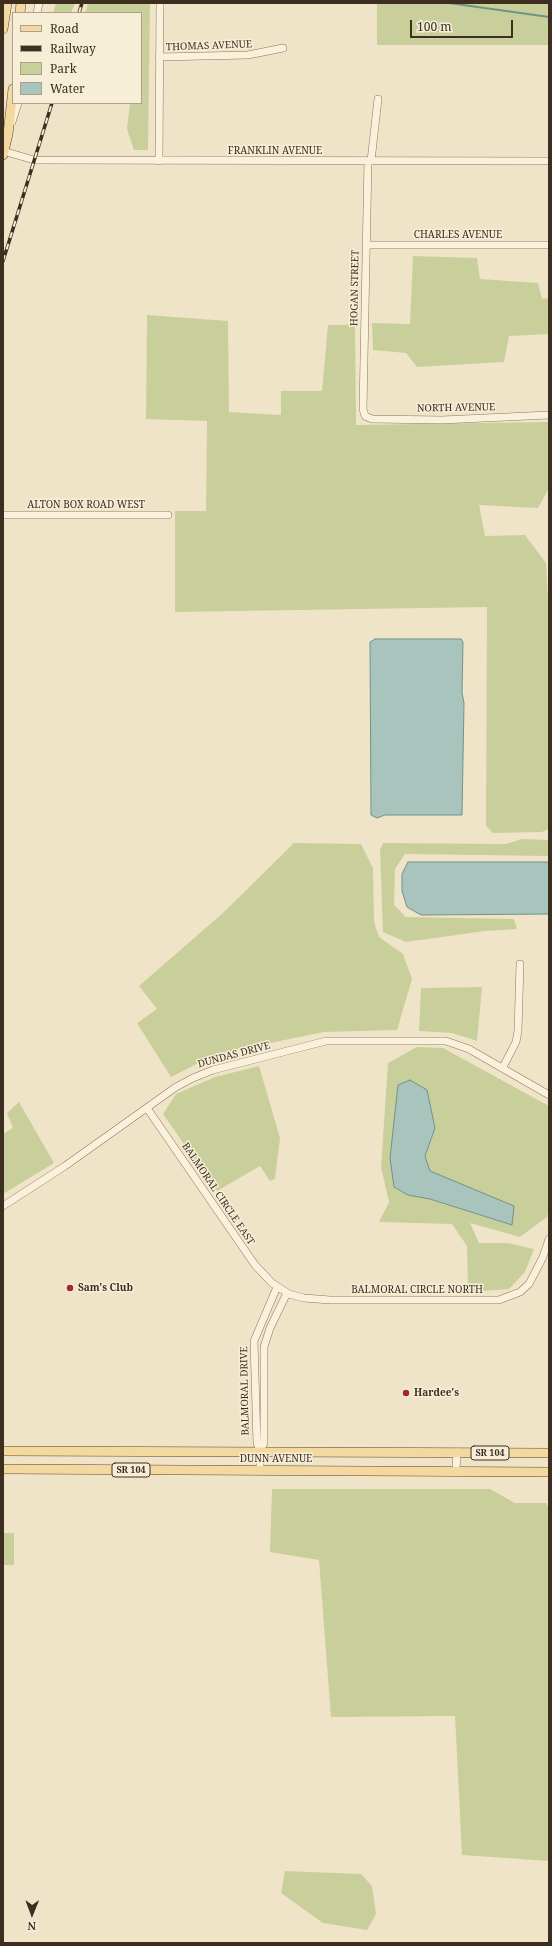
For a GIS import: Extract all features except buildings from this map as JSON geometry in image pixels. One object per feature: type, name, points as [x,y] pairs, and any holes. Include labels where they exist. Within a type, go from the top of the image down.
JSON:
[{"type":"main road","points":[[3,29],[7,3]]},
{"type":"main road","points":[[3,153],[8,134],[12,98]]},
{"type":"main road","name":"DUNN AVENUE","points":[[3,1451],[549,1453]]},
{"type":"main road","name":"DUNN AVENUE","points":[[3,1469],[456,1470],[549,1472]]},
{"type":"street","points":[[159,161],[160,3]]},
{"type":"street","name":"THOMAS AVENUE","points":[[159,57],[248,55],[284,48]]},
{"type":"street","name":"HOGAN STREET","points":[[365,416],[363,409],[369,161],[378,99]]},
{"type":"street","points":[[8,134],[18,104]]},
{"type":"street","name":"FRANKLIN AVENUE","points":[[3,153],[34,160],[549,161]]},
{"type":"street","name":"CHARLES AVENUE","points":[[366,245],[549,245]]},
{"type":"street","name":"NORTH AVENUE","points":[[365,416],[372,419],[442,420],[549,415]]},
{"type":"street","name":"ALTON BOX ROAD WEST","points":[[3,515],[168,515]]},
{"type":"street","points":[[503,1067],[516,1042],[518,1031],[520,964]]},
{"type":"street","name":"DUNDAS DRIVE","points":[[3,1206],[71,1162],[176,1087],[202,1073],[336,1040],[446,1041],[469,1049],[503,1067],[549,1095]]},
{"type":"street","name":"BALMORAL CIRCLE EAST","points":[[147,1108],[248,1255],[267,1278],[277,1287],[287,1292]]},
{"type":"street","name":"BALMORAL CIRCLE NORTH","points":[[287,1292],[304,1298],[324,1300],[499,1300],[520,1292],[532,1280],[543,1257],[549,1239]]},
{"type":"street","name":"BALMORAL DRIVE","points":[[260,1451],[256,1444],[254,1342],[277,1287]]},
{"type":"street","name":"BALMORAL DRIVE","points":[[260,1470],[260,1451],[264,1443],[264,1347],[270,1328],[287,1292]]},
{"type":"street","points":[[456,1452],[456,1470]]},
{"type":"green space","points":[[56,3],[75,3],[71,12],[53,12]]},
{"type":"green space","points":[[88,3],[150,3],[148,150],[134,150],[127,129],[130,104],[142,104],[142,12],[85,12]]},
{"type":"green space","points":[[377,3],[549,3],[549,45],[377,45]]},
{"type":"green space","points":[[413,256],[477,258],[480,279],[538,283],[542,299],[549,298],[549,334],[509,336],[504,362],[417,367],[406,353],[373,350],[372,323],[410,324]]},
{"type":"green space","points":[[147,315],[228,321],[229,412],[281,415],[281,391],[322,391],[328,325],[355,325],[356,425],[549,422],[549,488],[538,508],[479,505],[485,536],[525,535],[546,563],[549,622],[549,829],[542,832],[493,833],[486,826],[487,607],[175,612],[175,511],[206,511],[207,421],[146,419]]},
{"type":"green space","points":[[522,839],[549,840],[549,856],[405,854],[395,869],[394,905],[406,917],[514,919],[517,929],[485,931],[406,942],[383,932],[380,850],[383,843],[506,844]]},
{"type":"green space","points":[[294,843],[361,844],[373,868],[374,922],[379,937],[403,954],[412,979],[397,1030],[324,1032],[216,1054],[171,1077],[137,1023],[157,1009],[139,986],[224,912]]},
{"type":"green space","points":[[482,987],[477,1041],[452,1033],[419,1031],[421,988]]},
{"type":"green space","points":[[417,1047],[443,1048],[549,1106],[549,1208],[547,1217],[520,1237],[470,1223],[479,1243],[508,1243],[534,1249],[525,1272],[509,1289],[468,1292],[467,1246],[452,1224],[379,1222],[389,1202],[381,1167],[388,1063]],"holes":[[[435,1128],[425,1156],[430,1172],[513,1206],[511,1225],[430,1199],[408,1195],[394,1187]]]},
{"type":"green space","points":[[259,1066],[280,1138],[275,1179],[270,1181],[260,1166],[217,1191],[163,1114],[176,1094],[215,1077]]},
{"type":"green space","points":[[19,1102],[54,1163],[3,1194],[3,1134],[13,1128],[7,1113]]},
{"type":"green space","points":[[272,1489],[490,1489],[515,1503],[546,1503],[549,1509],[549,1861],[462,1855],[455,1716],[331,1717],[319,1560],[270,1552]]},
{"type":"green space","points":[[3,1533],[14,1533],[14,1565],[3,1565]]},
{"type":"green space","points":[[285,1871],[361,1874],[372,1886],[376,1914],[367,1930],[323,1923],[281,1893]]},
{"type":"water","points":[[375,639],[461,639],[463,642],[462,693],[464,703],[462,815],[385,815],[377,818],[371,815],[370,642]]},
{"type":"water","points":[[408,862],[549,862],[549,914],[421,915],[407,907],[402,891],[402,874]]},
{"type":"water","points":[[410,1080],[427,1090],[435,1128],[425,1156],[430,1171],[514,1206],[512,1225],[430,1199],[408,1195],[394,1187],[390,1158],[398,1085]]},
{"type":"waterway","points":[[449,3],[549,17]]},
{"type":"railway","points":[[79,12],[82,3]]},
{"type":"railway","points":[[3,261],[52,104]]},
{"type":"place","name":"Sam's Club","points":[[70,1288]]},
{"type":"place","name":"Hardee's","points":[[406,1393]]}]
